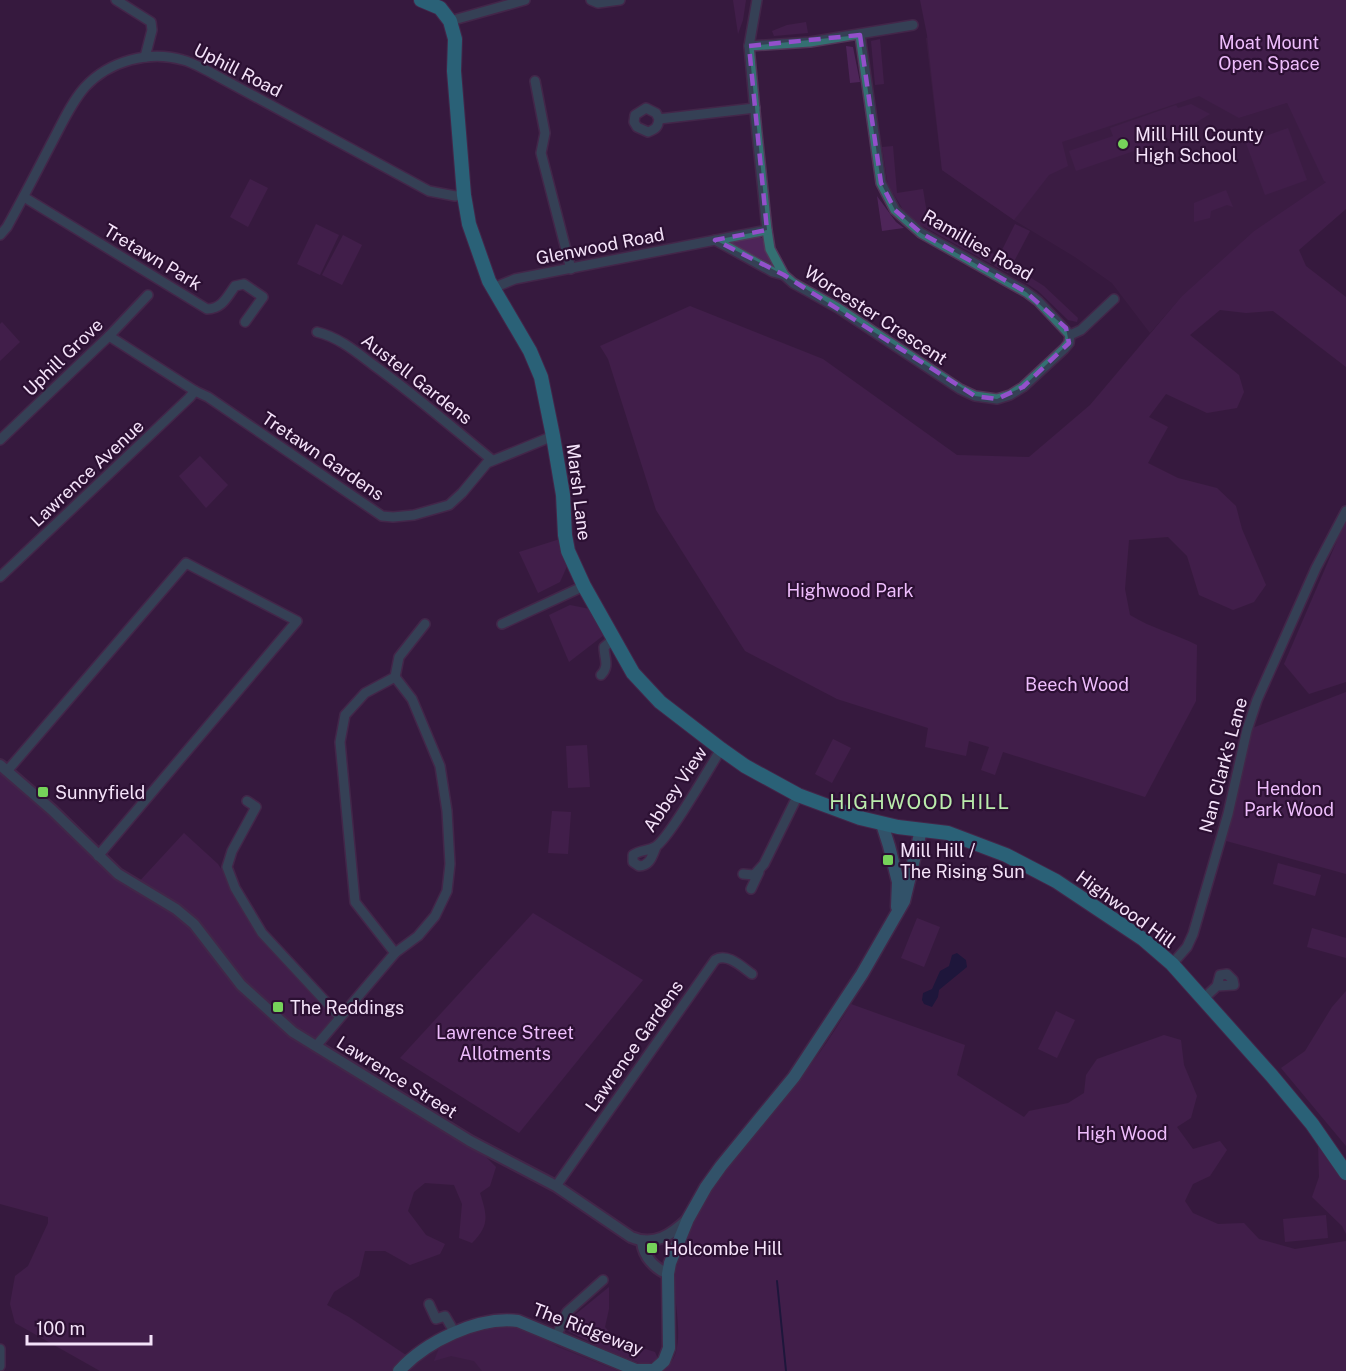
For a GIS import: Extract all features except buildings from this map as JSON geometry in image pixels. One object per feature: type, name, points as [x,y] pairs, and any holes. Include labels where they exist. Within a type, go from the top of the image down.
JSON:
[{"type":"main road","name":"Marsh Lane","points":[[421,0],[441,4],[450,21],[455,39],[454,71],[464,195],[471,232],[493,288],[530,351],[541,377],[554,436],[563,495],[568,551],[584,586],[633,673],[660,702],[721,749],[745,766],[798,795],[841,812],[882,824],[921,830]]},
{"type":"main road","points":[[882,824],[890,846],[898,882],[897,912]]},
{"type":"main road","points":[[890,846],[898,827]]},
{"type":"main road","name":"Highwood Hill","points":[[921,830],[961,837],[1006,855],[1056,881],[1143,939],[1172,964],[1290,1097],[1346,1173]]},
{"type":"main road","points":[[688,1219],[721,1166],[794,1077],[815,1047],[891,927],[904,901],[921,830]]},
{"type":"main road","name":"The Ridgeway","points":[[399,1371],[423,1350],[469,1326],[509,1320],[518,1321],[636,1370],[654,1370],[664,1361],[669,1348],[668,1274],[688,1219]]},
{"type":"street","points":[[116,0],[150,22],[152,30],[145,57]]},
{"type":"street","points":[[450,21],[525,0]]},
{"type":"street","points":[[591,0],[598,3],[621,0]]},
{"type":"street","name":"Worcester Crescent","points":[[757,0],[749,46],[755,108],[770,249],[784,275],[960,389],[975,396],[997,399],[1010,395],[1023,387],[1064,349],[1070,335]]},
{"type":"street","points":[[749,46],[810,42],[914,25]]},
{"type":"street","name":"Ramillies Road","points":[[860,34],[881,183],[895,210],[921,234],[1026,292],[1038,301],[1070,335]]},
{"type":"street","name":"Uphill Road","points":[[0,236],[24,198],[65,118],[84,88],[103,71],[124,62],[145,57],[167,57],[192,63],[429,191],[455,196],[464,195]]},
{"type":"street","points":[[535,81],[545,133],[541,153],[571,269]]},
{"type":"street","points":[[659,119],[755,108]]},
{"type":"street","name":"Tretawn Park","points":[[24,198],[207,309],[215,309],[222,305],[235,286],[244,284],[263,297],[244,322]]},
{"type":"street","name":"Glenwood Road","points":[[493,288],[515,279],[767,230]]},
{"type":"street","points":[[714,240],[773,272],[784,275]]},
{"type":"street","name":"Uphill Grove","points":[[0,440],[109,336],[148,295]]},
{"type":"street","points":[[1070,335],[1081,330],[1114,299]]},
{"type":"street","name":"Austell Gardens","points":[[317,332],[341,341],[393,379],[492,460]]},
{"type":"street","name":"Tretawn Gardens","points":[[109,336],[208,397],[382,516],[414,515],[449,505],[487,463],[554,436]]},
{"type":"street","name":"Lawrence Avenue","points":[[0,577],[195,391]]},
{"type":"street","name":"Nan Clark's Lane","points":[[1172,964],[1187,947],[1193,934],[1228,814],[1247,730],[1257,700],[1316,568],[1346,511]]},
{"type":"street","points":[[4,768],[186,563],[297,621],[98,856]]},
{"type":"street","points":[[502,624],[584,586]]},
{"type":"street","points":[[316,1046],[395,953],[418,936],[435,916],[447,891],[450,864],[447,811],[440,766],[412,699],[395,677],[399,657],[424,624]]},
{"type":"street","points":[[601,675],[606,670],[604,647],[614,639]]},
{"type":"street","points":[[395,677],[365,693],[345,715],[340,742],[356,902],[395,953]]},
{"type":"street","name":"Abbey View","points":[[656,847],[669,832],[721,749]]},
{"type":"street","name":"Lawrence Street","points":[[4,768],[52,810],[118,874],[176,909],[194,924],[241,985],[293,1032],[470,1141],[556,1186],[631,1237],[642,1242]]},
{"type":"street","points":[[751,890],[798,795]]},
{"type":"street","points":[[247,801],[256,807],[232,851],[227,867],[235,888],[262,933],[340,1017]]},
{"type":"street","points":[[743,874],[749,876],[759,872]]},
{"type":"street","name":"Lawrence Gardens","points":[[556,1186],[718,957],[726,957],[752,974]]},
{"type":"street","points":[[1202,1000],[1217,986]]},
{"type":"street","points":[[668,1274],[652,1264],[643,1251],[642,1242],[657,1241],[676,1231],[688,1219]]},
{"type":"street","points":[[556,1337],[567,1312],[603,1280]]},
{"type":"street","points":[[429,1304],[436,1319],[445,1316],[455,1334]]},
{"type":"street","points":[[0,1349],[0,1366]]},
{"type":"highlighted area","points":[[860,35],[881,183],[895,210],[921,233],[1026,292],[1066,328],[1069,343],[1023,387],[997,399],[975,396],[784,275],[715,240],[767,230],[749,46]]},
{"type":"shaded area","name":"Mill Hill County High School","points":[[1200,0],[1239,118],[1287,103],[1326,182],[1254,231],[1182,296],[1150,333],[1112,283],[942,170],[926,38]]},
{"type":"shaded area","points":[[501,1320],[651,1371],[399,1371],[423,1350]]},
{"type":"green space","points":[[733,0],[746,0],[738,34]]},
{"type":"green space","points":[[920,0],[1346,0],[1346,209],[1299,250],[1306,266],[1346,297],[1346,367],[1273,311],[1246,313],[1220,310],[1190,335],[1239,375],[1244,392],[1237,408],[1207,413],[1166,394],[1149,417],[1168,427],[1148,463],[1178,478],[1217,488],[1236,506],[1242,529],[1266,585],[1254,602],[1233,610],[1199,595],[1187,556],[1168,537],[1129,540],[1125,589],[1130,615],[1197,645],[1196,701],[1145,797],[1003,752],[995,775],[981,770],[989,747],[969,741],[966,756],[925,747],[928,728],[837,699],[745,651],[656,510],[608,359],[600,346],[690,306],[823,359],[957,455],[1029,457],[1090,405],[1182,296],[1254,231],[1326,182],[1287,103],[1239,118],[1199,96],[1062,142],[1068,166],[1049,175],[1014,220],[942,170],[927,35]]},
{"type":"green space","points":[[806,22],[808,33],[774,36],[772,31],[787,25]]},
{"type":"green space","points":[[880,39],[884,84],[875,85],[871,41]]},
{"type":"green space","points":[[846,46],[853,47],[860,82],[850,83]]},
{"type":"green space","name":"Mill Hill County High School","points":[[1191,104],[1210,114],[1185,129],[1186,133],[1076,171],[1069,151],[1113,136],[1110,128],[1176,105],[1178,108]]},
{"type":"green space","points":[[1288,128],[1307,180],[1265,195],[1246,143]]},
{"type":"green space","points":[[893,146],[897,193],[923,189],[928,220],[936,218],[940,227],[994,254],[991,264],[908,218],[893,193],[889,193],[882,147]]},
{"type":"green space","points":[[250,179],[268,188],[248,227],[230,217]]},
{"type":"green space","points":[[1226,190],[1233,207],[1227,205],[1211,211],[1210,218],[1194,222],[1194,203]]},
{"type":"green space","points":[[877,196],[896,222],[904,228],[882,231]]},
{"type":"green space","points":[[316,224],[339,235],[320,275],[297,264]]},
{"type":"green space","points":[[1015,224],[1030,231],[1008,273],[994,266]]},
{"type":"green space","points":[[343,235],[362,245],[342,285],[322,275]]},
{"type":"green space","points":[[757,236],[762,238],[771,264],[731,243],[731,241]]},
{"type":"green space","points":[[1015,268],[1044,286],[1078,318],[1077,322],[1068,320],[1038,291],[1012,274]]},
{"type":"green space","points":[[2,322],[20,342],[0,361],[0,324]]},
{"type":"green space","points":[[200,456],[228,485],[206,508],[179,476]]},
{"type":"green space","points":[[1346,520],[1346,682],[1309,694],[1284,664]]},
{"type":"green space","points":[[560,539],[568,564],[560,582],[538,593],[519,552]]},
{"type":"green space","points":[[570,605],[590,609],[604,635],[569,662],[549,615]]},
{"type":"green space","name":"Hendon Park Wood","points":[[1346,692],[1346,874],[1219,839],[1247,730]]},
{"type":"green space","points":[[833,739],[851,748],[832,783],[815,774]]},
{"type":"green space","points":[[587,745],[590,787],[568,788],[566,746]]},
{"type":"green space","points":[[0,766],[136,885],[184,833],[218,864],[263,934],[334,1016],[312,1043],[470,1141],[496,1167],[490,1186],[480,1193],[485,1220],[482,1231],[472,1243],[459,1238],[462,1204],[454,1185],[425,1183],[414,1192],[408,1211],[426,1235],[445,1244],[440,1254],[410,1265],[385,1251],[365,1251],[359,1276],[334,1292],[327,1305],[412,1359],[402,1371],[100,1371],[15,1323],[10,1304],[15,1276],[28,1266],[48,1223],[48,1217],[0,1204]]},
{"type":"green space","points":[[552,811],[571,812],[568,854],[548,853]]},
{"type":"green space","points":[[1278,863],[1321,875],[1315,896],[1273,884]]},
{"type":"green space","name":"Lawrence Street Allotments","points":[[533,913],[643,980],[519,1133],[400,1058]]},
{"type":"green space","points":[[917,918],[940,927],[924,967],[901,958]]},
{"type":"green space","points":[[1312,928],[1346,938],[1346,958],[1307,947]]},
{"type":"green space","points":[[1346,991],[1346,1146],[1281,1068],[1305,1051],[1332,1007]]},
{"type":"green space","name":"High Wood","points":[[851,1004],[965,1045],[957,1075],[1024,1117],[1029,1111],[1068,1103],[1084,1093],[1086,1075],[1097,1059],[1164,1035],[1181,1040],[1184,1065],[1197,1096],[1191,1118],[1177,1127],[1193,1149],[1220,1141],[1227,1150],[1210,1176],[1193,1184],[1185,1201],[1193,1213],[1218,1224],[1244,1223],[1259,1239],[1295,1249],[1346,1241],[1346,1371],[664,1371],[672,1362],[678,1340],[676,1269],[698,1213],[726,1170],[814,1060]]},
{"type":"green space","points":[[1056,1011],[1075,1020],[1057,1058],[1038,1049]]},
{"type":"green space","points":[[1318,1144],[1346,1170],[1346,1234],[1342,1226],[1312,1197],[1319,1177]]},
{"type":"green space","points":[[1326,1215],[1328,1238],[1285,1242],[1283,1219]]},
{"type":"green space","points":[[609,1287],[609,1309],[605,1327],[616,1340],[655,1352],[658,1359],[645,1365],[608,1351],[560,1327]]},
{"type":"green space","points":[[504,1325],[520,1325],[558,1347],[618,1371],[482,1371],[474,1361],[451,1356],[434,1361],[439,1348],[472,1332]]},
{"type":"water","points":[[957,953],[966,960],[967,967],[939,990],[932,1007],[924,1004],[923,993],[932,989],[940,971],[949,966],[952,955]]},
{"type":"waterway","points":[[777,1281],[786,1371]]},
{"type":"place","name":"Mill Hill County High School","points":[[1123,144]]},
{"type":"place","name":"Sunnyfield","points":[[43,792]]},
{"type":"place","name":"Mill Hill / The Rising Sun","points":[[888,860]]},
{"type":"place","name":"The Reddings","points":[[278,1007]]},
{"type":"place","name":"Holcombe Hill","points":[[652,1248]]},
{"type":"district","name":"HIGHWOOD HILL","points":[[920,802]]},
{"type":"park label","name":"Moat Mount Open Space","points":[[1269,52]]},
{"type":"park label","name":"Highwood Park","points":[[850,590]]},
{"type":"park label","name":"Beech Wood","points":[[1077,684]]}]
